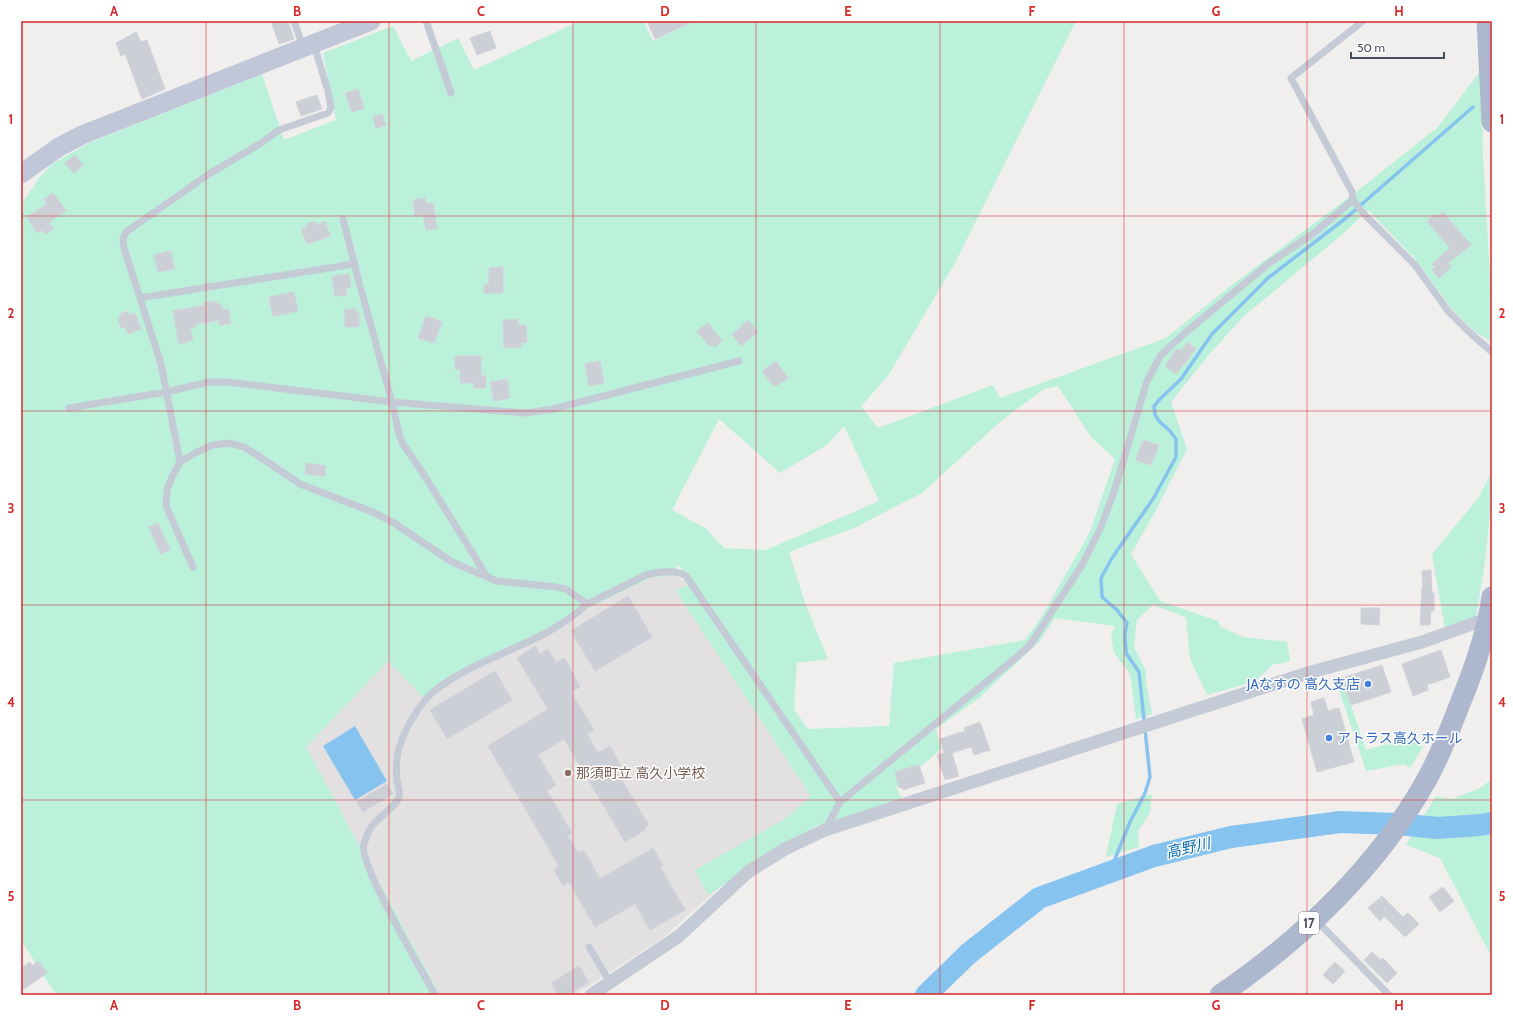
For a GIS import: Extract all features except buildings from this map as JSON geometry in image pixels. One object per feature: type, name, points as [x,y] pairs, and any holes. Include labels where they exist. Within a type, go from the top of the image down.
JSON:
[{"type":"main road","points":[[1487,21],[1492,122]]},
{"type":"main road","name":"17","points":[[1220,995],[1285,946],[1314,918],[1360,872],[1409,809],[1428,778],[1458,711],[1491,617],[1492,597]]},
{"type":"street","points":[[21,174],[59,147],[82,134],[371,21]]},
{"type":"street","points":[[591,995],[679,936],[748,872],[785,849],[825,830],[1311,672],[1422,642],[1491,617]]},
{"type":"lane","points":[[180,462],[161,364],[124,248],[123,239],[126,232],[209,174],[258,145],[279,130],[328,113],[331,108],[328,91],[308,46],[294,21]]},
{"type":"lane","points":[[426,21],[451,93]]},
{"type":"lane","points":[[1363,21],[1291,78],[1352,192],[1354,202],[1362,212],[1415,265],[1448,311],[1492,352]]},
{"type":"lane","points":[[825,830],[840,802],[1001,671],[1030,645],[1082,565],[1102,527],[1115,489],[1147,381],[1161,355],[1268,264],[1314,233],[1354,202]]},
{"type":"lane","points":[[343,219],[392,402],[399,434],[403,444],[426,478],[486,575]]},
{"type":"lane","points":[[140,298],[354,264]]},
{"type":"lane","points":[[69,408],[166,392],[209,382],[227,382],[392,402],[526,413],[536,412],[739,361]]},
{"type":"lane","points":[[194,567],[166,506],[167,490],[180,462],[194,453],[214,445],[230,443],[244,447],[300,484],[375,513],[394,523],[452,562],[486,575],[497,581],[566,589],[587,604]]},
{"type":"lane","points":[[435,995],[377,887],[363,854],[363,845],[372,826],[397,802],[399,796],[396,770],[399,748],[414,716],[421,705],[437,688],[480,664],[559,626],[575,615],[587,604],[646,575],[656,572],[680,572],[686,576],[840,802]]},
{"type":"lane","points":[[1314,918],[1389,995]]},
{"type":"lane","points":[[589,947],[610,982]]},
{"type":"shaded area","name":"那須町立 高久小学校","points":[[676,576],[685,581],[833,798],[750,860],[664,937],[575,995],[440,995],[306,747],[388,661],[480,666],[561,628],[587,609],[652,577]]},
{"type":"green space","points":[[580,21],[643,21],[653,41],[689,24],[690,21],[1076,21],[955,263],[888,376],[861,406],[878,428],[993,385],[1000,398],[1166,338],[1233,284],[1360,189],[1438,127],[1481,70],[1483,157],[1492,309],[1492,342],[1474,331],[1450,307],[1416,260],[1368,210],[1344,233],[1243,317],[1206,358],[1171,402],[1187,449],[1155,512],[1131,554],[1160,601],[1218,621],[1221,627],[1243,637],[1287,642],[1290,661],[1272,665],[1256,681],[1207,695],[1190,659],[1186,617],[1153,605],[1137,620],[1134,647],[1146,671],[1146,682],[1152,714],[1136,719],[1130,674],[1114,653],[1111,637],[1115,626],[1055,618],[1039,642],[979,698],[936,729],[941,749],[896,788],[903,800],[842,820],[816,826],[708,895],[695,870],[785,819],[811,796],[675,590],[695,583],[677,564],[676,576],[652,577],[587,609],[561,628],[480,666],[423,697],[388,661],[306,747],[440,995],[56,995],[21,940],[21,205],[40,177],[52,164],[89,143],[262,74],[284,140],[336,120],[323,53],[393,26],[411,61],[458,38],[474,70]],"holes":[[[1058,386],[1090,436],[1115,459],[1090,532],[1042,616],[1025,640],[894,663],[889,726],[808,729],[794,709],[797,663],[828,659],[805,603],[789,552],[854,528],[922,493],[1001,421],[1044,389]],[[719,419],[780,473],[827,445],[844,426],[879,501],[766,550],[724,548],[705,528],[672,510]]]},
{"type":"green space","points":[[1490,475],[1490,514],[1485,563],[1476,617],[1445,629],[1432,554],[1479,497]]},
{"type":"green space","points":[[1341,676],[1366,750],[1408,738],[1423,747],[1410,768],[1404,764],[1366,771],[1335,678]]},
{"type":"green space","points":[[1492,779],[1492,958],[1440,858],[1406,845],[1436,796],[1452,799],[1480,788]]},
{"type":"green space","points":[[1152,794],[1150,813],[1138,831],[1139,847],[1106,857],[1117,804]]},
{"type":"water","points":[[355,726],[387,781],[355,800],[323,746]]},
{"type":"waterway","points":[[1110,871],[1130,822],[1145,793],[1150,777],[1139,672],[1126,653],[1125,634],[1127,623],[1117,610],[1102,597],[1101,578],[1112,558],[1153,499],[1176,457],[1176,439],[1155,415],[1154,406],[1181,379],[1212,334],[1268,278],[1346,218],[1473,107]]},
{"type":"waterway","name":"高野川","points":[[926,995],[968,954],[1039,898],[1154,856],[1231,837],[1340,822],[1398,824],[1438,828],[1492,823]]},
{"type":"place","name":"JAなすの 高久支店","points":[[1368,684]]},
{"type":"place","name":"アトラス高久ホール","points":[[1329,738]]},
{"type":"place","name":"那須町立 高久小学校","points":[[568,773]]}]
